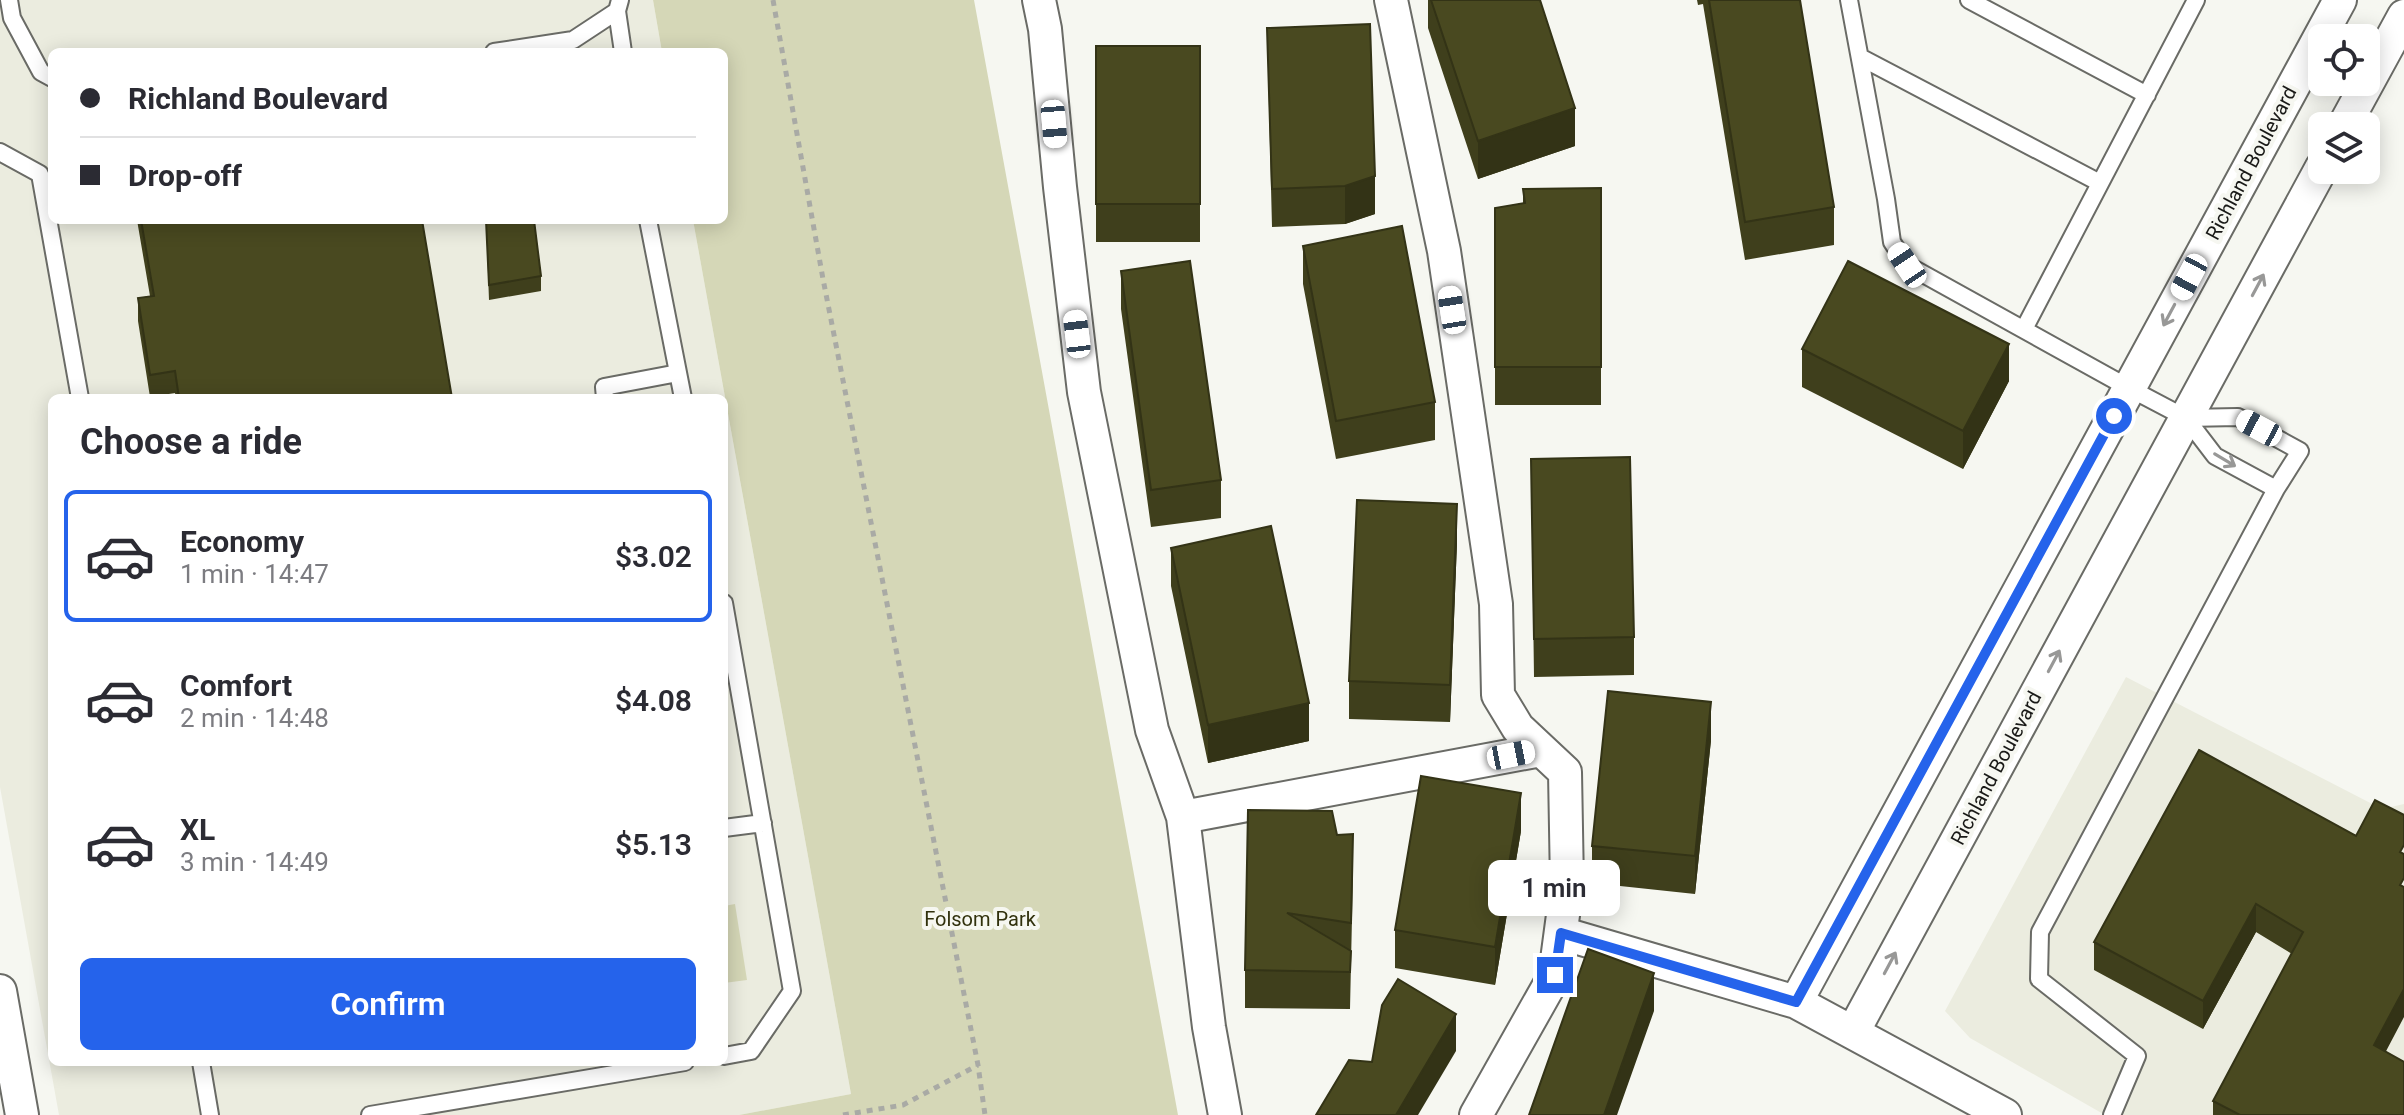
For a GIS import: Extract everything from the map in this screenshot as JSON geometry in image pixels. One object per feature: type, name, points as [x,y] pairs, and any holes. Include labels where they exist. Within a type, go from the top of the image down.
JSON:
[{"type":"street","points":[[1039,0],[1045,29],[1084,392],[1152,730],[1183,817],[1209,1027],[1225,1115]]},
{"type":"street","points":[[1391,0],[1446,267],[1496,604],[1498,695],[1518,728],[1565,772],[1567,885],[1555,975],[1476,1115]]},
{"type":"street","name":"Richland Boulevard","points":[[1796,1002],[2340,0]]},
{"type":"street","points":[[2352,112],[2404,16]]},
{"type":"street","name":"Richland Boulevard","points":[[1853,1032],[2313,184]]},
{"type":"street","points":[[1183,817],[1541,750]]},
{"type":"street","points":[[1561,933],[1796,1002],[2005,1115]]},
{"type":"street","points":[[0,991],[22,1115]]},
{"type":"lane","points":[[9,0],[12,18],[41,72],[48,76]]},
{"type":"lane","points":[[1849,0],[1892,242],[1907,265],[2186,418],[2215,456],[2276,489]]},
{"type":"lane","points":[[1969,0],[2147,95]]},
{"type":"lane","points":[[2024,329],[2147,95],[2190,2]]},
{"type":"lane","points":[[520,48],[573,40],[619,6]]},
{"type":"lane","points":[[619,6],[623,48]]},
{"type":"lane","points":[[1860,57],[2100,183]]},
{"type":"lane","points":[[0,152],[40,174],[48,219]]},
{"type":"lane","points":[[49,224],[79,394]]},
{"type":"lane","points":[[649,224],[682,394]]},
{"type":"lane","points":[[605,394],[604,387],[678,373]]},
{"type":"lane","points":[[2112,1115],[2137,1056],[2039,979],[2040,932],[2276,489],[2300,451],[2238,417],[2186,418]]},
{"type":"lane","points":[[728,626],[792,991],[751,1051],[728,1055]]},
{"type":"lane","points":[[728,827],[763,823]]},
{"type":"lane","points":[[202,1066],[210,1115]]},
{"type":"lane","points":[[370,1115],[661,1066]]},
{"type":"path","points":[[773,0],[823,279],[978,1065],[985,1115]]},
{"type":"path","points":[[843,1115],[903,1105],[978,1065]]},
{"type":"shaded area","points":[[0,0],[653,0],[661,48],[48,48],[48,224],[694,224],[724,394],[48,394],[48,1054],[0,787]]},
{"type":"shaded area","points":[[728,414],[851,1094],[739,1115],[59,1115],[50,1066],[728,1066]]},
{"type":"shaded area","points":[[2126,677],[2382,809],[2404,804],[2404,1115],[2105,1115],[1970,1038],[1945,1011]]},
{"type":"green space","name":"Folsom Park","points":[[653,0],[974,0],[1178,1115],[739,1115],[851,1094],[728,414],[728,394],[724,394],[694,224],[728,224],[728,48],[661,48]]},
{"type":"green space","points":[[735,904],[747,980],[728,982],[728,905]]},
{"type":"building","points":[[1431,0],[1540,0],[1575,108],[1478,141]]},
{"type":"building","points":[[1709,0],[1800,0],[1834,207],[1745,222]]},
{"type":"building","points":[[1370,24],[1375,176],[1345,186],[1272,189],[1267,28]]},
{"type":"building","points":[[1096,46],[1200,46],[1200,204],[1096,204]]},
{"type":"building","points":[[1601,188],[1601,367],[1495,367],[1495,208],[1525,203],[1523,189]]},
{"type":"building","points":[[142,224],[423,224],[451,394],[178,394],[175,371],[150,375],[138,298],[154,296]]},
{"type":"building","points":[[486,224],[534,224],[541,276],[489,285]]},
{"type":"building","points":[[1402,226],[1435,402],[1336,421],[1303,246]]},
{"type":"building","points":[[1190,261],[1221,480],[1151,490],[1121,271]]},
{"type":"building","points":[[1848,261],[2009,344],[1963,431],[1802,349]]},
{"type":"building","points":[[1630,457],[1634,637],[1534,639],[1531,459]]},
{"type":"building","points":[[1357,500],[1457,504],[1450,685],[1349,681]]},
{"type":"building","points":[[1271,526],[1309,703],[1208,725],[1171,548]]},
{"type":"building","points":[[1608,691],[1711,702],[1695,856],[1592,846]]},
{"type":"building","points":[[2199,750],[2356,836],[2375,800],[2404,815],[2404,845],[2400,852],[2404,854],[2404,878],[2400,885],[2404,887],[2404,989],[2374,1045],[2404,1062],[2404,1115],[2240,1115],[2213,1101],[2303,932],[2256,904],[2203,1001],[2094,942]]},
{"type":"building","points":[[1421,776],[1521,793],[1495,947],[1395,930]]},
{"type":"building","points":[[1248,810],[1332,811],[1337,835],[1353,834],[1351,923],[1287,913],[1351,951],[1350,972],[1245,970]]},
{"type":"building","points":[[1588,949],[1654,973],[1604,1115],[1529,1115]]},
{"type":"building","points":[[1398,979],[1456,1014],[1396,1115],[1316,1115],[1349,1060],[1372,1062],[1382,1005]]},
{"type":"route","points":[[1555,975],[1561,933],[1796,1002],[2114,416]]}]
